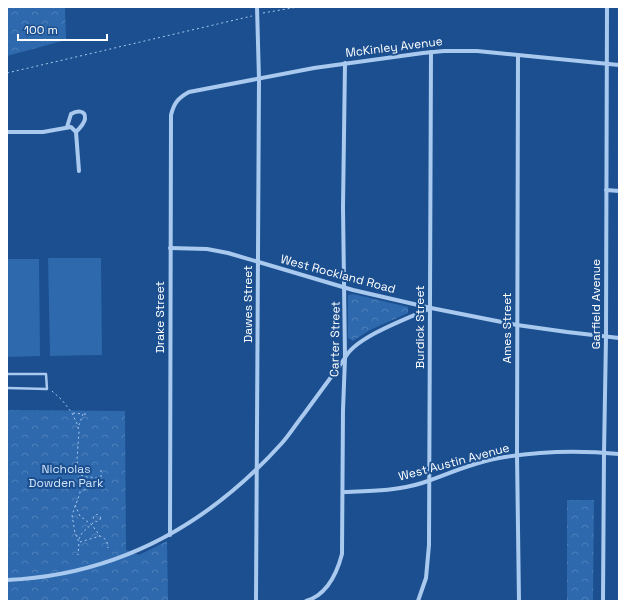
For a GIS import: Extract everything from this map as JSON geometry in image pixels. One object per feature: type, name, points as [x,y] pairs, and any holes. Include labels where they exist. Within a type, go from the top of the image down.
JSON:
[{"type":"street","name":"Dawes Street","points":[[256,601],[259,79],[257,7]]},
{"type":"street","name":"Garfield Avenue","points":[[603,601],[606,337],[607,7]]},
{"type":"street","name":"McKinley Avenue","points":[[176,100],[189,92],[314,68],[431,52],[477,51],[619,66]]},
{"type":"street","name":"Burdick Street","points":[[418,601],[426,578],[429,559],[431,52]]},
{"type":"street","name":"Ames Street","points":[[518,55],[517,455],[519,601]]},
{"type":"street","name":"Carter Street","points":[[306,601],[320,593],[334,577],[342,554],[343,410],[345,358],[345,63]]},
{"type":"street","name":"Drake Street","points":[[170,535],[171,115],[176,100]]},
{"type":"street","points":[[67,127],[71,114],[76,111],[81,111],[85,115],[85,120],[76,132]]},
{"type":"street","points":[[7,132],[42,132],[71,127],[76,132],[79,171]]},
{"type":"street","points":[[606,190],[619,191]]},
{"type":"street","name":"West Rockland Road","points":[[170,248],[207,249],[228,253],[345,287],[431,308],[517,325],[619,338]]},
{"type":"street","points":[[7,580],[27,579],[87,568],[111,561],[139,550],[170,535],[209,510],[257,469],[283,442],[345,358],[348,351],[367,337],[431,308]]},
{"type":"street","name":"West Austin Avenue","points":[[343,492],[391,489],[420,484],[475,464],[517,455],[539,452],[568,451],[619,454]]},
{"type":"lane","points":[[7,374],[46,374],[47,389],[7,388]]},
{"type":"path","points":[[7,73],[257,14],[298,7]]},
{"type":"path","points":[[47,389],[62,400],[72,413],[78,426],[77,458],[80,474],[80,493],[72,515],[75,533],[80,542],[78,555]]},
{"type":"path","points":[[72,413],[88,415]]},
{"type":"path","points":[[78,426],[83,414]]},
{"type":"path","points":[[80,493],[100,482],[101,470]]},
{"type":"path","points":[[80,474],[87,477],[101,478]]},
{"type":"path","points":[[75,504],[80,516],[92,524],[100,536],[107,542],[108,548]]},
{"type":"path","points":[[79,540],[82,533],[95,521]]},
{"type":"path","points":[[80,542],[100,536]]},
{"type":"green space","points":[[7,7],[65,7],[66,40],[7,56]]},
{"type":"green space","points":[[48,258],[101,258],[102,355],[50,356]]},
{"type":"green space","points":[[7,259],[39,259],[40,356],[7,357]]},
{"type":"green space","points":[[353,294],[408,307],[408,313],[370,330],[353,341],[348,338],[348,295]]},
{"type":"green space","name":"Nicholas Dowden Park","points":[[7,410],[125,411],[126,550],[139,555],[167,541],[168,601],[7,601]]},
{"type":"green space","points":[[567,500],[594,500],[593,601],[567,601]]}]
